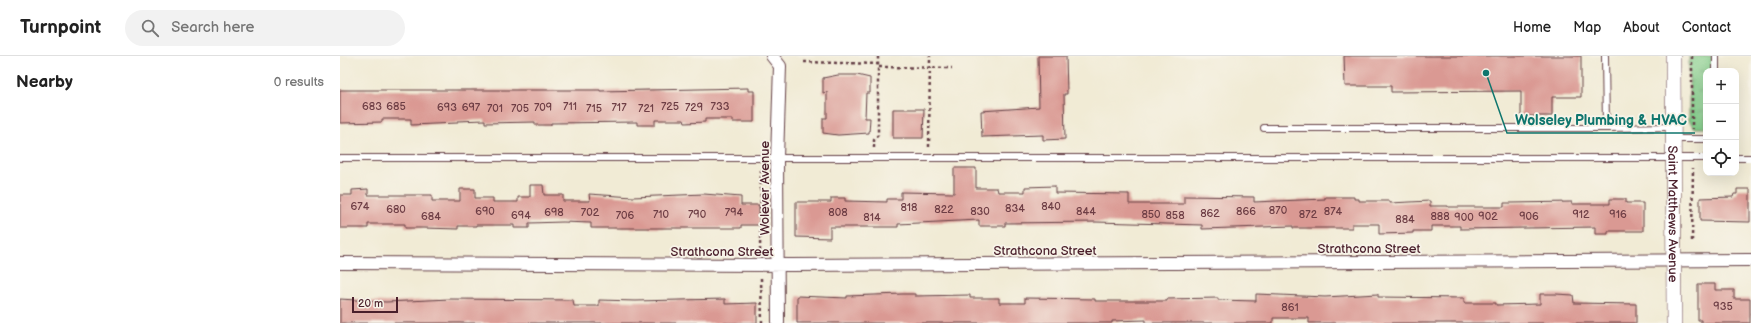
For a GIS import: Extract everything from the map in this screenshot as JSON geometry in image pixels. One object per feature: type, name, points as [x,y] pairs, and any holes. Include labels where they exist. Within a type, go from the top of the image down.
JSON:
[{"type":"street","name":"Wolever Avenue","points":[[772,56],[780,66],[777,158],[778,323]]},
{"type":"street","name":"Saint Matthews Avenue","points":[[1673,56],[1674,323]]},
{"type":"street","name":"Strathcona Street","points":[[340,263],[778,265],[1751,260]]},
{"type":"lane","points":[[1605,56],[1606,128]]},
{"type":"lane","points":[[1716,56],[1716,68]]},
{"type":"lane","points":[[1264,128],[1606,128],[1674,133],[1703,138]]},
{"type":"lane","points":[[340,158],[1703,158]]},
{"type":"lane","points":[[1739,158],[1751,158]]},
{"type":"path","points":[[869,158],[874,151],[874,140],[878,135],[878,56]]},
{"type":"path","points":[[929,158],[930,56]]},
{"type":"path","points":[[804,62],[952,68]]},
{"type":"path","points":[[761,158],[760,265],[762,323]]},
{"type":"green space","points":[[1689,56],[1712,56],[1712,68],[1703,68],[1703,128],[1695,128],[1689,121]]},
{"type":"building","points":[[1038,56],[1066,56],[1067,94],[1064,94],[1065,139],[1043,140],[1043,135],[982,137],[981,111],[1039,107]]},
{"type":"building","points":[[1344,56],[1581,56],[1581,97],[1552,97],[1552,116],[1521,116],[1521,91],[1391,92],[1391,86],[1345,86]]},
{"type":"building","points":[[838,75],[857,75],[870,78],[870,93],[866,93],[865,118],[870,118],[869,133],[838,135],[823,133],[823,118],[827,118],[827,92],[823,93],[823,78]]},
{"type":"building","points":[[748,88],[748,91],[754,91],[754,122],[733,122],[733,119],[705,119],[705,122],[685,123],[684,120],[655,120],[655,125],[637,125],[637,122],[551,123],[551,125],[535,125],[535,122],[485,123],[485,120],[411,125],[411,119],[382,119],[382,122],[340,123],[340,90],[600,91]]},
{"type":"building","points":[[893,109],[924,109],[923,138],[893,138]]},
{"type":"building","points":[[954,168],[976,168],[976,188],[997,188],[998,192],[1025,192],[1025,187],[1055,186],[1055,193],[1129,194],[1129,204],[1184,204],[1184,196],[1254,197],[1254,202],[1325,199],[1325,197],[1354,197],[1354,199],[1359,199],[1359,201],[1390,201],[1390,203],[1430,201],[1430,206],[1448,207],[1504,207],[1504,203],[1572,202],[1572,204],[1610,204],[1610,199],[1626,199],[1626,203],[1643,203],[1643,231],[1608,231],[1608,234],[1595,234],[1595,227],[1460,229],[1460,226],[1431,226],[1431,231],[1379,234],[1379,224],[1352,224],[1352,228],[1293,228],[1293,226],[1202,229],[1202,225],[1096,222],[1005,223],[1005,226],[979,226],[979,220],[898,224],[898,227],[830,227],[830,238],[796,237],[796,202],[831,202],[831,198],[845,198],[845,201],[887,202],[887,199],[901,199],[901,192],[954,193]]},
{"type":"building","points":[[530,185],[543,185],[544,195],[563,195],[563,201],[590,201],[589,194],[633,197],[704,194],[741,197],[741,205],[759,205],[759,225],[741,225],[741,228],[591,228],[591,223],[563,222],[529,223],[529,228],[514,228],[514,225],[476,225],[458,226],[458,229],[405,228],[405,224],[368,224],[368,228],[340,228],[340,195],[352,195],[352,190],[368,189],[368,195],[432,195],[432,201],[460,201],[460,189],[475,189],[475,198],[493,198],[493,202],[518,202],[518,197],[530,197]]},
{"type":"building","points":[[1737,189],[1750,189],[1750,222],[1700,221],[1700,198],[1733,197],[1734,194],[1737,194]]},
{"type":"building","points":[[1698,284],[1715,284],[1715,290],[1734,290],[1734,299],[1750,299],[1750,323],[1701,323],[1701,320],[1698,320]]},
{"type":"building","points":[[915,294],[915,296],[970,295],[970,298],[999,298],[999,303],[1025,303],[1025,298],[1095,299],[1095,301],[1167,301],[1167,299],[1218,298],[1218,300],[1256,301],[1256,294],[1325,297],[1378,294],[1378,297],[1464,298],[1464,303],[1496,303],[1496,305],[1540,304],[1540,294],[1556,294],[1573,295],[1574,303],[1636,304],[1636,323],[1309,323],[1309,318],[1273,318],[1273,323],[1146,323],[1146,320],[1112,321],[1112,323],[797,323],[797,296],[847,298],[847,296]]},
{"type":"building","points":[[340,299],[386,302],[450,299],[573,300],[574,306],[599,306],[599,300],[635,301],[725,299],[725,304],[757,303],[757,323],[340,323]]},
{"type":"place","name":"Wolseley Plumbing & HVAC","points":[[1486,73]]}]
